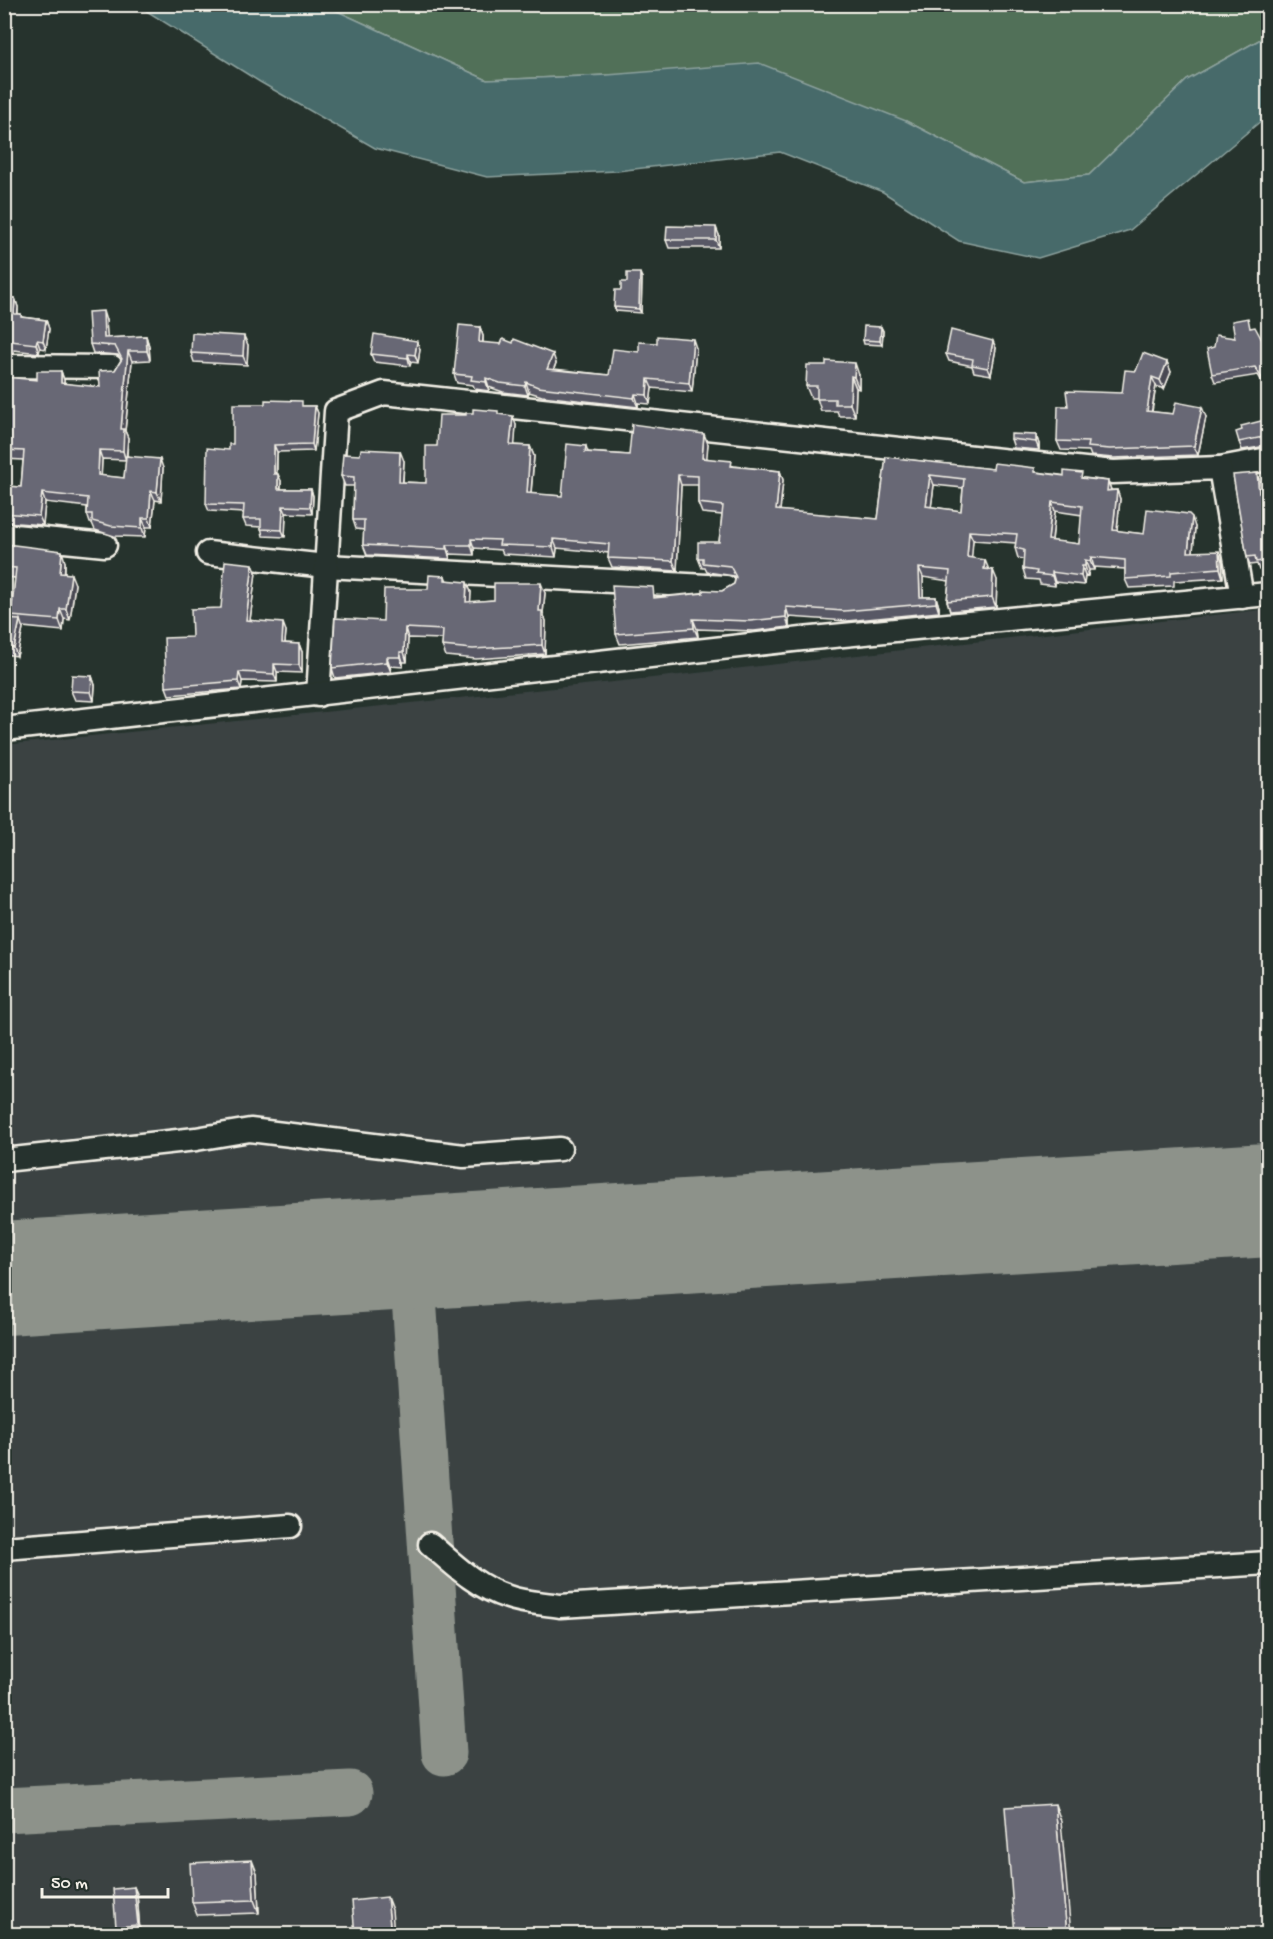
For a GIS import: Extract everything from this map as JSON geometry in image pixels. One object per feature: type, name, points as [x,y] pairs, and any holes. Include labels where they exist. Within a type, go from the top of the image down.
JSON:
[{"type":"street","points":[[4,366],[111,367]]},
{"type":"street","points":[[318,694],[336,411],[384,393],[1113,471],[1220,468],[1269,459]]},
{"type":"street","points":[[1220,468],[1242,597]]},
{"type":"street","points":[[4,535],[105,545]]},
{"type":"street","points":[[208,553],[326,566],[726,587]]},
{"type":"street","points":[[4,729],[802,639],[1269,594]]},
{"type":"street","points":[[4,1160],[196,1139],[250,1130],[464,1156],[560,1149]]},
{"type":"street","points":[[4,1548],[290,1526]]},
{"type":"street","points":[[430,1544],[464,1573],[491,1591],[510,1598],[560,1606],[1269,1563]]},
{"type":"shaded area","points":[[1268,609],[1268,1934],[5,1934],[4,745],[652,678]]},
{"type":"green space","points":[[1268,4],[1268,35],[1187,80],[1089,175],[1024,182],[906,121],[607,75],[487,80],[324,5]]},
{"type":"water","points":[[137,5],[324,5],[487,80],[607,75],[759,63],[906,121],[1024,182],[1089,175],[1187,80],[1268,35],[1268,115],[1130,230],[1038,258],[959,241],[883,192],[780,152],[617,171],[487,177],[375,148],[260,82]]},
{"type":"building","points":[[667,226],[716,227],[716,240],[666,240]]},
{"type":"building","points":[[627,273],[640,273],[639,309],[614,307],[615,290],[621,290],[621,282],[627,282]]},
{"type":"building","points":[[4,298],[15,298],[14,314],[46,320],[43,341],[37,340],[36,344],[11,341],[10,344],[4,344]]},
{"type":"building","points":[[103,311],[104,338],[146,336],[147,351],[128,351],[121,429],[124,429],[123,451],[99,450],[98,475],[124,478],[126,456],[160,459],[157,492],[151,491],[149,518],[142,518],[142,528],[111,526],[92,521],[92,514],[87,514],[88,498],[42,493],[39,516],[4,513],[4,486],[21,487],[24,451],[4,450],[4,377],[37,380],[37,371],[61,371],[61,383],[100,387],[99,371],[115,370],[122,359],[115,346],[90,344],[88,312]]},
{"type":"building","points":[[1248,318],[1250,328],[1255,327],[1269,353],[1269,389],[1255,367],[1212,374],[1207,349],[1214,347],[1216,335],[1235,338],[1232,321]]},
{"type":"building","points":[[459,325],[480,327],[479,342],[501,344],[503,339],[513,343],[514,339],[553,354],[547,369],[609,375],[613,349],[639,352],[639,342],[657,343],[657,336],[693,339],[689,383],[648,379],[647,395],[635,394],[634,398],[538,387],[526,382],[525,386],[500,383],[486,378],[486,382],[471,380],[472,376],[454,374]]},
{"type":"building","points":[[864,326],[881,327],[880,341],[863,340]]},
{"type":"building","points":[[951,330],[993,341],[988,368],[972,365],[973,359],[946,354]]},
{"type":"building","points":[[192,333],[244,336],[243,356],[191,353]]},
{"type":"building","points":[[374,334],[417,341],[415,355],[408,354],[408,358],[371,354]]},
{"type":"building","points":[[1143,353],[1167,362],[1160,380],[1152,377],[1147,411],[1173,414],[1176,402],[1202,407],[1194,446],[1110,449],[1087,447],[1088,442],[1057,441],[1058,406],[1068,406],[1066,391],[1122,393],[1125,370],[1136,371]]},
{"type":"building","points":[[826,361],[855,363],[854,377],[851,376],[850,404],[835,404],[835,399],[817,399],[817,386],[806,386],[807,365],[826,365]]},
{"type":"building","points":[[265,400],[302,401],[302,406],[315,406],[312,444],[274,445],[274,474],[278,474],[278,489],[311,489],[310,507],[283,506],[282,530],[261,529],[261,519],[243,519],[244,505],[206,504],[207,448],[229,450],[229,444],[233,444],[233,404],[265,404]]},
{"type":"building","points":[[473,409],[498,411],[498,414],[513,416],[510,445],[530,446],[527,493],[562,496],[567,444],[586,446],[585,452],[629,455],[632,424],[704,434],[702,458],[732,461],[731,466],[780,471],[776,510],[878,519],[886,457],[993,469],[994,463],[1035,468],[1035,472],[1064,476],[1064,471],[1082,473],[1081,478],[1108,481],[1107,491],[1117,490],[1113,530],[1144,534],[1147,509],[1189,514],[1192,517],[1188,552],[1219,551],[1220,568],[1171,572],[1171,576],[1125,579],[1125,560],[1091,557],[1090,561],[1085,560],[1081,576],[1052,572],[1052,576],[1036,574],[1037,571],[1023,569],[1024,550],[1015,548],[1017,534],[969,531],[967,557],[985,560],[984,569],[993,570],[992,597],[947,601],[950,571],[919,568],[920,597],[936,597],[936,603],[844,611],[786,607],[786,617],[750,621],[693,619],[694,628],[616,634],[612,585],[653,587],[654,598],[703,593],[703,590],[722,591],[734,584],[736,577],[730,566],[703,563],[703,558],[698,558],[698,542],[719,542],[723,506],[698,503],[698,476],[678,475],[673,561],[608,558],[609,544],[553,539],[553,547],[499,545],[500,540],[471,539],[471,545],[447,545],[447,549],[363,545],[364,520],[353,520],[354,477],[341,476],[343,454],[360,455],[361,449],[400,451],[399,482],[426,483],[426,446],[437,446],[439,415],[473,413]],"holes":[[[930,475],[964,479],[961,511],[926,506]],[[1052,502],[1082,506],[1079,544],[1048,540]]]},
{"type":"building","points":[[1269,419],[1269,439],[1263,437],[1239,442],[1236,432],[1242,430],[1241,426]]},
{"type":"building","points":[[1011,434],[1036,435],[1036,442],[1011,439]]},
{"type":"building","points":[[1257,473],[1259,493],[1269,488],[1269,560],[1256,562],[1255,556],[1247,557],[1233,475]]},
{"type":"building","points":[[6,544],[62,551],[60,573],[71,574],[66,609],[60,609],[59,620],[11,616],[16,568],[4,567]]},
{"type":"building","points":[[225,561],[253,564],[246,620],[283,623],[282,643],[299,644],[299,665],[274,664],[274,674],[239,672],[238,681],[166,687],[164,638],[192,637],[191,609],[221,608]]},
{"type":"building","points":[[429,575],[445,576],[445,580],[467,582],[466,602],[494,600],[494,583],[541,583],[539,611],[542,611],[542,645],[473,649],[442,646],[443,630],[405,628],[404,652],[400,652],[400,657],[387,657],[387,662],[332,668],[335,618],[383,621],[384,589],[428,589]]},
{"type":"building","points":[[4,619],[20,620],[14,648],[4,646]]},
{"type":"building","points":[[72,675],[92,676],[91,692],[71,691]]},
{"type":"building","points":[[1055,1804],[1067,1935],[1015,1935],[1005,1807]]},
{"type":"building","points":[[252,1860],[254,1900],[192,1902],[190,1863]]},
{"type":"building","points":[[134,1887],[138,1925],[116,1927],[113,1889]]},
{"type":"building","points":[[387,1897],[391,1935],[355,1935],[352,1901]]},
{"type":"taxiway","points":[[411,1251],[444,1753]]},
{"type":"taxiway","points":[[4,1810],[350,1793]]},
{"type":"runway","points":[[4,1278],[1268,1200]]}]
